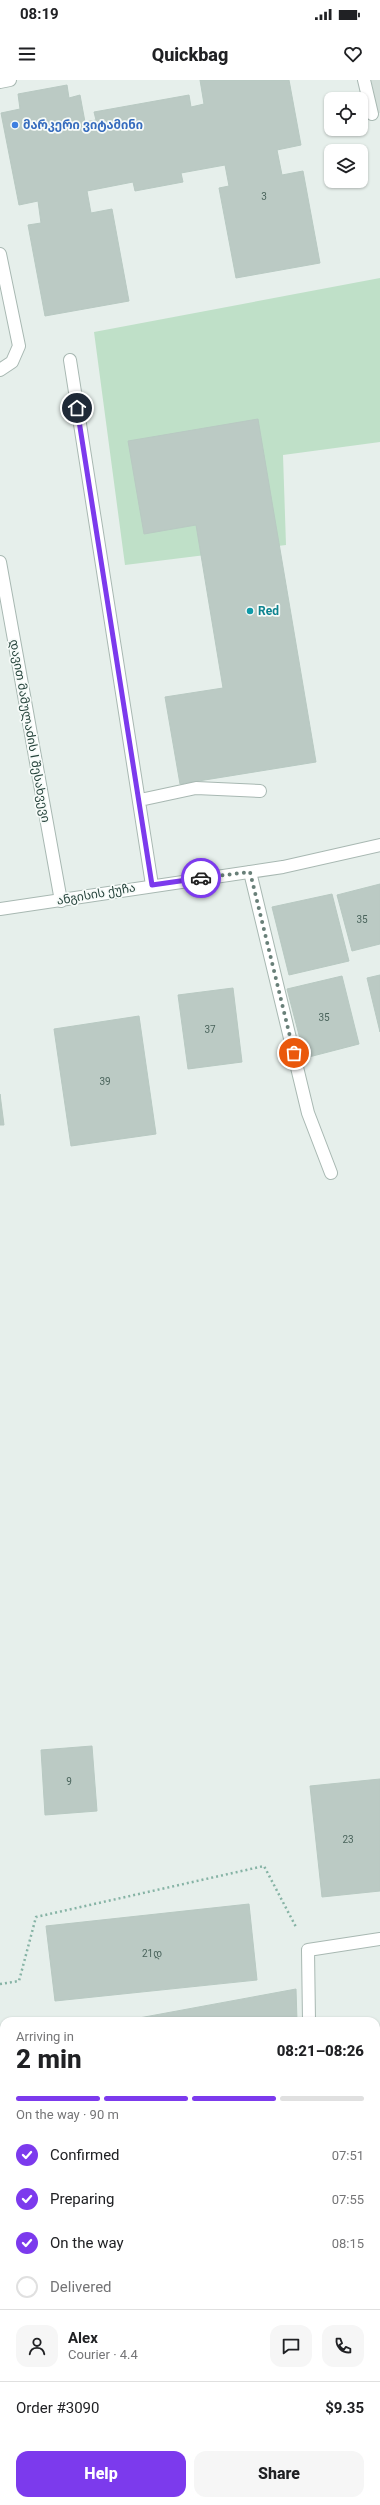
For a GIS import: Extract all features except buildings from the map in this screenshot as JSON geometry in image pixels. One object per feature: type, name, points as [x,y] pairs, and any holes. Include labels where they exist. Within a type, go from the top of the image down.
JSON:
[{"type":"street","points":[[0,82],[10,80]]},
{"type":"street","points":[[364,80],[372,114]]},
{"type":"street","points":[[0,254],[19,346],[12,362],[0,370]]},
{"type":"street","points":[[70,360],[140,800],[152,885]]},
{"type":"street","name":"დავით მამულაძის I შესახვევი","points":[[0,562],[61,901]]},
{"type":"street","points":[[140,800],[196,788],[260,791]]},
{"type":"street","name":"ანგისის ქუჩა","points":[[0,909],[61,901],[152,885],[282,867],[380,845]]},
{"type":"street","points":[[250,872],[308,1113],[331,1173]]},
{"type":"street","points":[[309,2017],[308,1950],[380,1939]]},
{"type":"path","points":[[0,1984],[19,1981],[36,1918],[264,1866],[308,1950]]},
{"type":"shaded area","points":[[371,80],[380,80],[380,113],[378,113]]},
{"type":"green space","points":[[380,278],[380,442],[283,455],[286,545],[125,565],[94,332]]},
{"type":"way so far","points":[[201,878],[250,872],[294,1053]]},
{"type":"place","name":"მარკერი ვიტამინი","points":[[15,125]]},
{"type":"place","name":"Red","points":[[250,611]]},
{"type":"route","points":[[77,408],[152,885],[201,878]]}]
